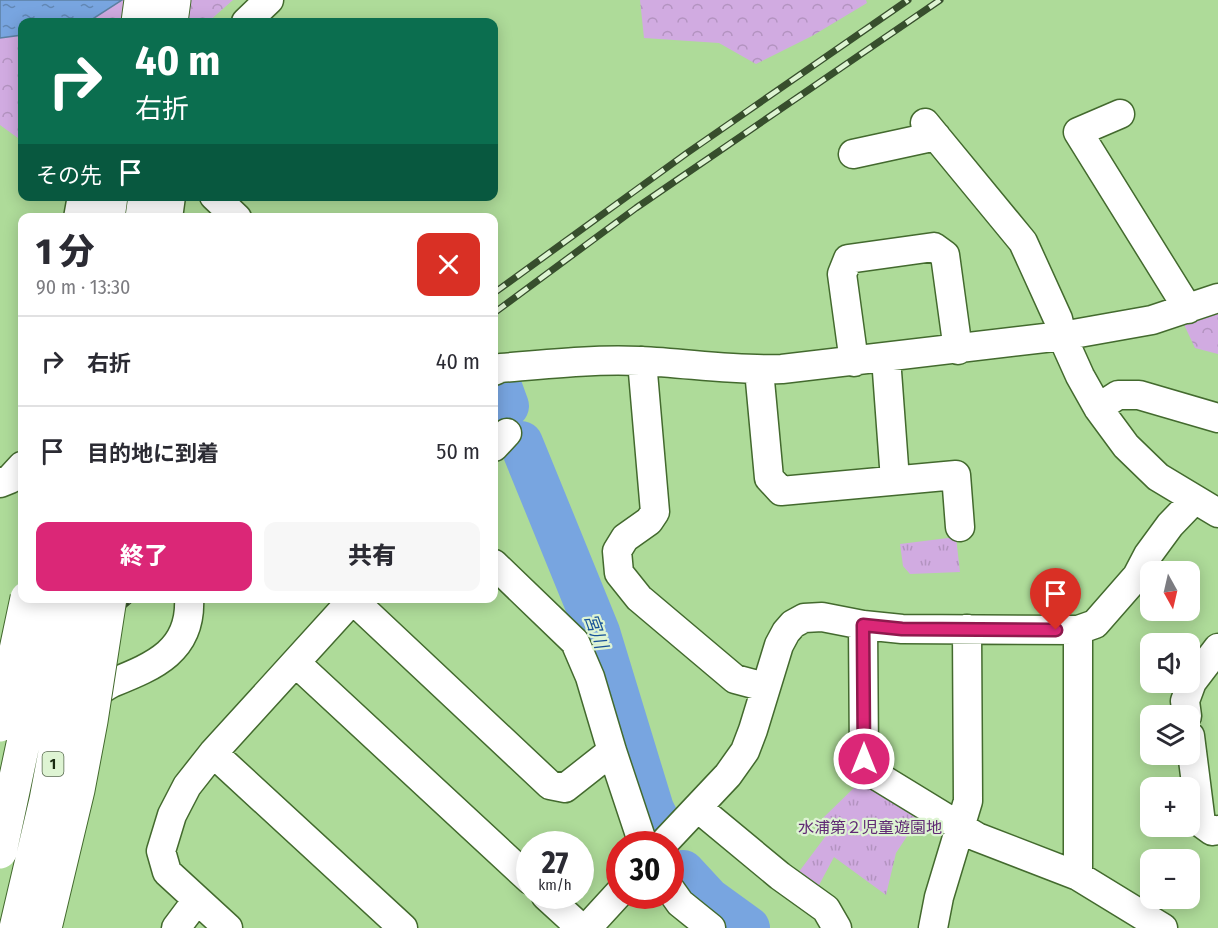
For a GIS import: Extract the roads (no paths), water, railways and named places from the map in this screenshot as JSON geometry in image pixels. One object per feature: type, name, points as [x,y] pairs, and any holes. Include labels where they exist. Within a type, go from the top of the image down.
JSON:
[{"type":"highway","points":[[139,18],[141,0]]},
{"type":"highway","points":[[172,18],[174,0]]},
{"type":"highway","points":[[0,725],[26,603]]},
{"type":"highway","name":"1","points":[[0,852],[36,683],[50,603]]},
{"type":"highway","name":"1","points":[[16,928],[46,800],[83,603]]},
{"type":"highway","points":[[45,928],[78,790],[109,603]]},
{"type":"street","points":[[250,18],[269,0]]},
{"type":"street","points":[[1120,114],[1078,132],[1188,309]]},
{"type":"street","points":[[853,154],[930,130],[1023,242],[1058,319],[1062,336],[1080,376],[1098,408],[1126,446],[1158,477],[1206,506]]},
{"type":"street","points":[[219,201],[232,213]]},
{"type":"street","points":[[854,362],[842,274],[848,259],[934,247],[945,255],[958,350]]},
{"type":"street","points":[[498,369],[598,360],[759,370],[854,362],[1062,336],[1152,320],[1218,298]]},
{"type":"street","points":[[886,358],[896,480]]},
{"type":"street","points":[[642,361],[655,512],[649,521],[625,538],[617,551],[619,573],[639,598],[735,680],[765,687]]},
{"type":"street","points":[[759,370],[769,478],[781,490],[956,475],[960,527]]},
{"type":"street","points":[[1098,408],[1119,395],[1138,395],[1218,418]]},
{"type":"street","points":[[0,483],[10,479],[18,470]]},
{"type":"street","points":[[676,831],[728,775],[745,751],[779,645],[793,624],[804,618],[822,618],[902,629],[1078,630],[1095,624],[1137,576],[1148,555],[1170,525],[1206,506]]},
{"type":"street","points":[[498,568],[575,642],[590,677],[639,831]]},
{"type":"street","points":[[0,758],[111,684],[124,680],[170,653],[181,640],[190,613],[189,603]]},
{"type":"street","points":[[228,928],[168,872],[160,851],[172,815],[187,786],[213,753],[350,603]]},
{"type":"street","points":[[358,603],[550,785],[565,788],[612,751]]},
{"type":"street","points":[[863,625],[864,759],[874,774],[977,837],[1078,876],[1163,928]]},
{"type":"street","points":[[933,928],[939,897],[968,801],[968,629]]},
{"type":"street","points":[[1078,630],[1078,876]]},
{"type":"street","points":[[1186,705],[1192,681],[1218,648]]},
{"type":"street","points":[[296,663],[516,867]]},
{"type":"street","points":[[59,928],[108,712],[124,680]]},
{"type":"street","points":[[213,753],[403,928]]},
{"type":"street","points":[[1194,765],[1201,823],[1212,831],[1218,830]]},
{"type":"street","points":[[698,808],[780,876],[826,909],[837,928]]},
{"type":"street","points":[[176,928],[197,900]]},
{"type":"street","points":[[684,906],[711,928]]},
{"type":"street","points":[[587,928],[606,907]]},
{"type":"street","points":[[560,909],[581,928]]},
{"type":"water","points":[[0,0],[122,0],[94,18],[18,18],[18,36],[0,38]]},
{"type":"waterway","name":"宮川","points":[[499,384],[507,406]]},
{"type":"waterway","name":"宮川","points":[[521,443],[598,632],[652,809],[659,823]]},
{"type":"waterway","name":"宮川","points":[[684,873],[708,899],[748,928]]},
{"type":"railway","points":[[498,290],[687,153],[908,0]]},
{"type":"railway","points":[[498,310],[636,208],[940,0]]},
{"type":"railway","points":[[0,684],[99,603]]},
{"type":"railway","points":[[0,711],[126,603]]},
{"type":"park label","name":"水浦第２児童遊園地","points":[[870,827]]}]
